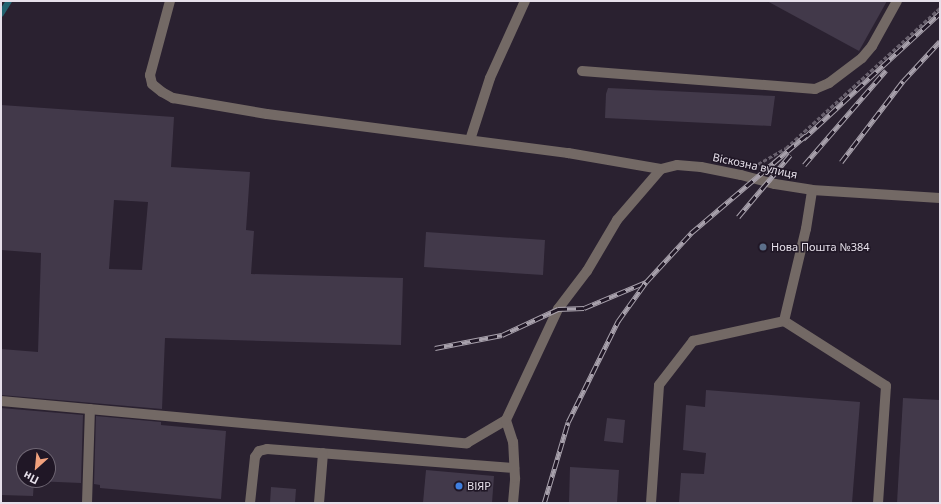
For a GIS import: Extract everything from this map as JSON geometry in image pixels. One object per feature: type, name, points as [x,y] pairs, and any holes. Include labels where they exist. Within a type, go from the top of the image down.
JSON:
[{"type":"street","name":"Віскозна вулиця","points":[[170,1],[150,75],[152,84],[173,98],[267,114],[568,153],[661,169],[677,165],[701,167],[775,184],[812,190],[940,198]]},
{"type":"street","points":[[470,140],[490,78],[525,1]]},
{"type":"street","points":[[582,72],[815,89],[829,83],[862,58],[872,46],[897,1]]},
{"type":"street","points":[[1,401],[467,443],[506,420],[558,310],[587,271],[617,220],[661,169]]},
{"type":"street","points":[[784,321],[806,229],[812,190]]},
{"type":"street","points":[[651,503],[659,385],[693,341],[784,321],[886,386],[878,503]]},
{"type":"street","points":[[87,503],[90,409]]},
{"type":"street","points":[[506,420],[513,442],[513,503]]},
{"type":"street","points":[[250,503],[254,457],[259,451],[268,449],[514,468]]},
{"type":"street","points":[[319,503],[323,453]]},
{"type":"path","points":[[741,175],[786,148],[940,8]]},
{"type":"building","points":[[767,1],[887,1],[859,51]]},
{"type":"building","points":[[608,88],[775,96],[771,126],[605,118],[606,94]]},
{"type":"building","points":[[1,105],[174,117],[171,167],[250,172],[246,230],[254,231],[251,274],[403,278],[401,345],[165,338],[162,409],[1,395],[1,349],[38,352],[41,253],[1,250]],"holes":[[[114,200],[148,202],[142,270],[109,269]]]},
{"type":"building","points":[[426,232],[545,240],[543,275],[424,267]]},
{"type":"building","points":[[706,390],[860,402],[852,503],[679,503],[681,473],[704,474],[706,453],[683,450],[686,405],[705,407]]},
{"type":"building","points":[[903,398],[940,400],[940,503],[897,503]]},
{"type":"building","points":[[1,408],[83,415],[81,483],[56,482],[56,448],[16,448],[16,488],[34,488],[33,496],[1,495]]},
{"type":"building","points":[[96,416],[161,422],[161,425],[226,431],[221,499],[100,488],[100,485],[94,484]]},
{"type":"building","points":[[607,418],[625,420],[623,443],[604,441]]},
{"type":"building","points":[[570,467],[619,470],[617,503],[569,503]]},
{"type":"building","name":"ВІЯР","points":[[426,470],[494,476],[492,503],[423,503]]},
{"type":"building","points":[[271,487],[296,489],[295,503],[270,503]]},
{"type":"waterway","points":[[1,14],[9,1]]},
{"type":"railway","points":[[803,139],[940,13]]},
{"type":"railway","points":[[841,162],[903,81],[940,41]]},
{"type":"railway","points":[[804,165],[886,70]]},
{"type":"railway","points":[[544,503],[568,422],[618,321],[646,282],[691,233],[806,135]]},
{"type":"railway","points":[[738,217],[790,155]]},
{"type":"railway","points":[[435,348],[502,335],[558,309],[584,308],[646,282]]},
{"type":"place","name":"Нова Пошта №384","points":[[763,247]]},
{"type":"place","name":"ВІЯР","points":[[459,486]]}]
